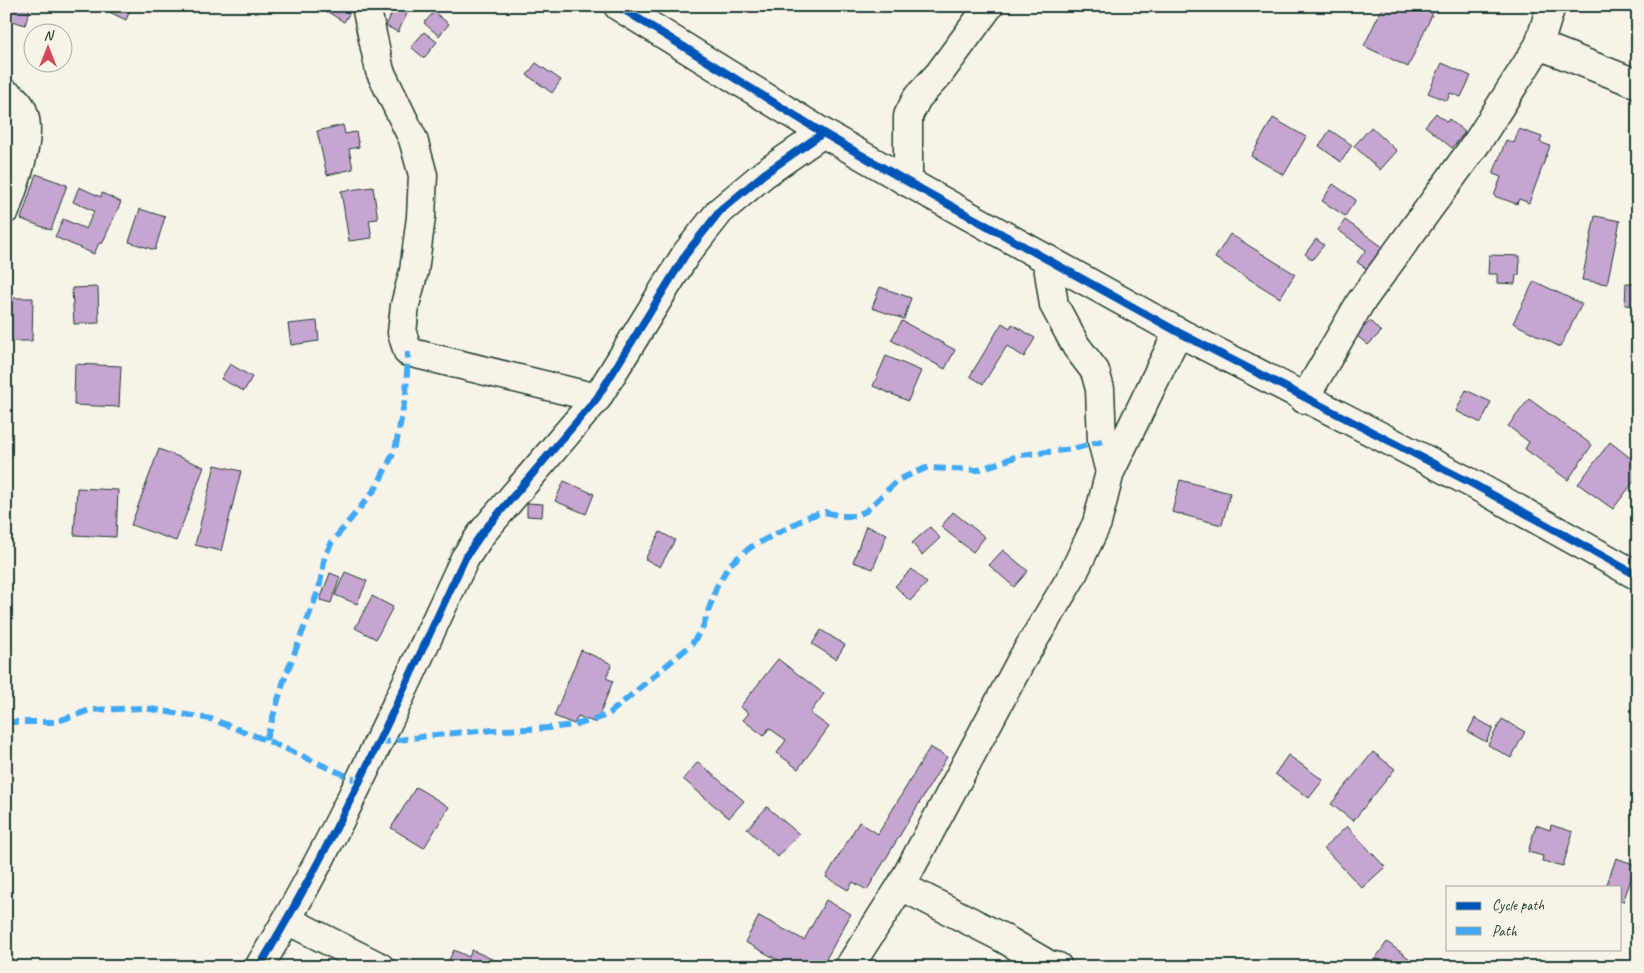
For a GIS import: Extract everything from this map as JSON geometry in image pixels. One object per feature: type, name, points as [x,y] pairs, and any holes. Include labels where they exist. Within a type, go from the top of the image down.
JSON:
[{"type":"street","points":[[366,6],[380,71],[413,139],[423,175],[422,217],[414,271],[405,306],[402,333],[408,352],[598,398]]},
{"type":"street","points":[[618,6],[823,133],[908,182],[1178,332],[1304,399],[1473,484],[1638,576]]},
{"type":"street","points":[[908,182],[908,116],[917,98],[939,74],[989,6]]},
{"type":"street","points":[[1304,399],[1360,303],[1478,141],[1538,44],[1551,6]]},
{"type":"street","points":[[1538,44],[1638,84]]},
{"type":"street","points":[[6,94],[12,96],[21,108],[27,127],[24,153],[6,209]]},
{"type":"street","points":[[259,967],[287,920],[378,743],[465,558],[482,533],[598,398],[686,254],[720,210],[764,174],[823,133]]},
{"type":"street","points":[[1047,259],[1054,306],[1076,346],[1095,371],[1100,389],[1102,441],[1110,472]]},
{"type":"street","points":[[849,967],[901,886],[1021,661],[1072,576],[1097,523],[1110,472],[1178,332]]},
{"type":"street","points":[[901,886],[1001,937],[1048,965],[1058,967]]},
{"type":"street","points":[[287,920],[380,967]]},
{"type":"building","points":[[6,6],[31,6],[26,22],[22,22],[22,24],[6,19]]},
{"type":"building","points":[[97,6],[132,6],[126,20]]},
{"type":"building","points":[[324,6],[354,6],[344,22],[323,9]]},
{"type":"building","points":[[1383,6],[1436,6],[1408,67],[1364,46]]},
{"type":"building","points":[[394,8],[407,14],[398,32],[386,26]]},
{"type":"building","points":[[434,12],[449,24],[439,36],[424,23]]},
{"type":"building","points":[[424,32],[437,42],[424,58],[411,47]]},
{"type":"building","points":[[536,63],[561,80],[552,93],[527,75]]},
{"type":"building","points":[[1442,63],[1471,76],[1461,97],[1450,93],[1447,101],[1428,93]]},
{"type":"building","points":[[1436,113],[1447,122],[1449,119],[1465,132],[1452,148],[1425,126]]},
{"type":"building","points":[[1273,118],[1306,137],[1284,175],[1251,156]]},
{"type":"building","points":[[343,125],[345,134],[356,132],[359,147],[349,149],[353,169],[327,175],[317,131]]},
{"type":"building","points":[[1371,127],[1397,151],[1380,170],[1354,146]]},
{"type":"building","points":[[1519,129],[1542,137],[1540,142],[1550,146],[1529,203],[1519,199],[1517,204],[1494,196],[1501,177],[1493,174],[1506,140],[1514,143]]},
{"type":"building","points":[[1330,130],[1352,145],[1341,162],[1319,146]]},
{"type":"building","points":[[36,174],[67,185],[51,230],[21,219]]},
{"type":"building","points":[[1333,184],[1356,200],[1345,216],[1322,201]]},
{"type":"building","points":[[79,187],[101,197],[102,193],[121,202],[102,244],[99,243],[94,254],[55,237],[63,219],[86,229],[94,211],[73,202]]},
{"type":"building","points":[[373,187],[378,219],[369,220],[372,238],[349,241],[341,191]]},
{"type":"building","points":[[140,209],[165,217],[155,250],[129,242]]},
{"type":"building","points":[[1595,216],[1620,221],[1607,284],[1582,280]]},
{"type":"building","points":[[1345,220],[1387,250],[1371,272],[1357,262],[1366,250],[1338,230]]},
{"type":"building","points":[[1230,234],[1295,274],[1280,298],[1215,258]]},
{"type":"building","points":[[1316,239],[1324,245],[1312,260],[1305,254]]},
{"type":"building","points":[[1489,255],[1520,256],[1519,275],[1516,275],[1515,284],[1497,283],[1497,274],[1488,274]]},
{"type":"building","points":[[1534,281],[1582,304],[1560,347],[1513,323]]},
{"type":"building","points":[[1626,283],[1638,284],[1638,306],[1625,305]]},
{"type":"building","points":[[98,287],[99,323],[74,324],[72,288]]},
{"type":"building","points":[[880,287],[911,298],[904,319],[872,308]]},
{"type":"building","points":[[6,298],[33,298],[32,341],[6,341]]},
{"type":"building","points":[[317,321],[319,341],[291,345],[288,324]]},
{"type":"building","points":[[902,321],[955,350],[945,369],[891,340]]},
{"type":"building","points":[[1370,321],[1381,332],[1368,345],[1356,335]]},
{"type":"building","points":[[1002,323],[1010,328],[1012,324],[1035,338],[1024,357],[1007,346],[983,384],[970,376]]},
{"type":"building","points":[[886,356],[921,371],[908,401],[873,386]]},
{"type":"building","points":[[75,364],[121,366],[119,407],[74,405]]},
{"type":"building","points":[[230,364],[252,377],[244,391],[221,379]]},
{"type":"building","points":[[1466,390],[1491,402],[1481,423],[1456,411]]},
{"type":"building","points":[[1529,399],[1592,445],[1568,480],[1525,449],[1529,442],[1508,426]]},
{"type":"building","points":[[1610,442],[1638,464],[1638,476],[1613,509],[1578,484]]},
{"type":"building","points":[[159,449],[204,467],[176,541],[131,525]]},
{"type":"building","points":[[215,465],[241,471],[221,551],[195,545]]},
{"type":"building","points":[[1180,480],[1230,493],[1222,525],[1172,512]]},
{"type":"building","points":[[564,481],[594,494],[586,514],[555,501]]},
{"type":"building","points":[[77,488],[118,490],[116,537],[74,535]]},
{"type":"building","points":[[527,503],[543,504],[542,517],[527,516]]},
{"type":"building","points":[[953,512],[985,537],[973,552],[941,527]]},
{"type":"building","points":[[866,526],[887,534],[873,569],[853,562]]},
{"type":"building","points":[[930,527],[940,538],[922,555],[912,543]]},
{"type":"building","points":[[660,532],[675,540],[660,567],[645,559]]},
{"type":"building","points":[[1003,550],[1028,571],[1014,587],[989,565]]},
{"type":"building","points":[[912,569],[927,583],[910,601],[895,586]]},
{"type":"building","points":[[345,572],[367,581],[357,604],[335,595]]},
{"type":"building","points":[[330,573],[340,577],[331,603],[320,600]]},
{"type":"building","points":[[372,596],[393,607],[376,639],[355,628]]},
{"type":"building","points":[[821,630],[845,645],[836,659],[812,644]]},
{"type":"building","points":[[581,650],[612,664],[606,678],[613,681],[596,723],[578,716],[574,724],[554,716]]},
{"type":"building","points":[[778,659],[824,694],[810,713],[829,727],[798,769],[777,753],[786,740],[769,728],[764,736],[743,720],[749,713],[740,707]]},
{"type":"building","points":[[1475,718],[1493,728],[1486,742],[1468,732]]},
{"type":"building","points":[[1502,719],[1525,732],[1511,758],[1488,745]]},
{"type":"building","points":[[930,747],[947,757],[867,890],[853,882],[848,890],[826,877],[859,822],[878,834]]},
{"type":"building","points":[[1373,752],[1395,769],[1353,821],[1331,804]]},
{"type":"building","points":[[1288,755],[1323,780],[1309,798],[1275,774]]},
{"type":"building","points":[[698,762],[744,801],[729,818],[683,779]]},
{"type":"building","points":[[416,787],[449,807],[424,848],[391,828]]},
{"type":"building","points":[[767,807],[799,834],[778,857],[747,829]]},
{"type":"building","points":[[1536,825],[1550,830],[1551,825],[1573,832],[1563,866],[1542,861],[1543,856],[1528,852]]},
{"type":"building","points":[[1347,826],[1385,867],[1362,888],[1324,848]]},
{"type":"building","points":[[1616,858],[1636,865],[1623,902],[1622,886],[1606,886]]},
{"type":"building","points":[[826,900],[851,914],[825,961],[822,959],[818,967],[791,967],[745,942],[759,916],[804,940]]},
{"type":"building","points":[[1387,942],[1410,959],[1404,967],[1385,967],[1375,959]]},
{"type":"building","points":[[454,950],[469,957],[472,950],[507,966],[445,967]]},
{"type":"marked path","points":[[266,740],[284,680],[319,589],[325,556],[332,542],[376,488],[395,450],[406,394],[408,352]]},
{"type":"marked path","points":[[378,743],[455,733],[547,728],[596,719],[610,713],[692,644],[703,627],[716,588],[729,565],[751,547],[810,516],[825,512],[840,516],[855,516],[866,511],[898,480],[926,468],[978,470],[1021,455],[1073,449],[1102,441]]},
{"type":"marked path","points":[[6,722],[55,722],[90,710],[145,708],[211,719],[266,740],[358,781]]},
{"type":"cycle path","points":[[618,6],[823,133],[908,182],[1178,332],[1473,484],[1638,576]]},
{"type":"cycle path","points":[[259,967],[288,918],[342,817],[465,558],[482,533],[597,398],[686,254],[720,211],[764,174],[823,133]]}]
